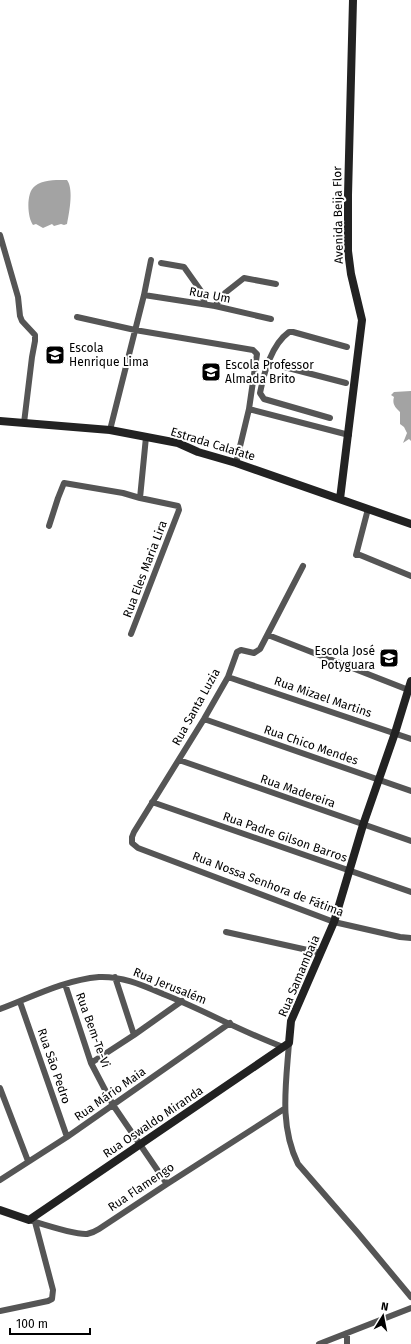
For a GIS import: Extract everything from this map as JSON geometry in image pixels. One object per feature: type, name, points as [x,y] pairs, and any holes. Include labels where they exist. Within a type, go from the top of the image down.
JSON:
[{"type":"street","name":"Avenida Beija Flor","points":[[340,499],[362,320],[351,274],[348,251],[353,0]]},
{"type":"street","points":[[0,235],[18,297],[20,316],[22,321],[35,334],[24,423]]},
{"type":"street","points":[[110,430],[144,295],[151,260]]},
{"type":"street","points":[[161,263],[184,268],[201,291],[205,304]]},
{"type":"street","points":[[215,306],[225,293],[244,278],[276,284]]},
{"type":"street","name":"Rua Um","points":[[144,295],[205,304],[271,319]]},
{"type":"street","points":[[77,317],[135,330],[253,350],[257,354],[249,408],[236,463]]},
{"type":"street","points":[[330,418],[264,399],[261,396],[262,388],[269,363],[278,344],[289,332],[347,348]]},
{"type":"street","points":[[269,363],[346,384]]},
{"type":"street","points":[[249,408],[349,435]]},
{"type":"street","points":[[293,420],[297,409]]},
{"type":"street","name":"Estrada Calafate","points":[[0,420],[110,430],[178,443],[198,452],[236,463],[411,524]]},
{"type":"street","points":[[48,526],[64,483],[123,493],[140,498],[146,437]]},
{"type":"street","name":"Rua Eles Maria Lira","points":[[131,634],[179,512],[178,506],[140,498]]},
{"type":"street","points":[[368,509],[356,555],[360,555],[411,576]]},
{"type":"street","name":"Rua Santa Luzia","points":[[134,832],[204,719],[228,677],[237,652],[241,650],[256,653],[260,649],[303,566]]},
{"type":"street","points":[[268,634],[410,687]]},
{"type":"street","name":"Rua Mizael Martins","points":[[228,677],[411,739]]},
{"type":"street","name":"Rua Samambaia","points":[[410,687],[363,825],[334,922],[291,1021],[286,1045],[284,1109],[290,1144],[298,1164],[411,1297]]},
{"type":"street","name":"Rua Chico Mendes","points":[[204,719],[411,791]]},
{"type":"street","name":"Rua Madereira","points":[[178,760],[411,841]]},
{"type":"street","name":"Rua Padre Gilson Barros","points":[[152,802],[411,892]]},
{"type":"street","name":"Rua Nossa Senhora de Fátima","points":[[134,832],[132,843],[138,848],[334,922],[400,937],[411,938]]},
{"type":"street","points":[[226,932],[321,953]]},
{"type":"street","name":"Rua Jerusalém","points":[[0,1009],[65,984],[99,977],[115,977],[134,982],[182,1001],[230,1023],[286,1045]]},
{"type":"street","points":[[115,977],[134,1035]]},
{"type":"street","name":"Rua Bem-Te-Vi","points":[[65,984],[91,1063],[114,1105],[167,1184]]},
{"type":"street","points":[[91,1063],[182,1001]]},
{"type":"street","name":"Rua São Pedro","points":[[20,1002],[67,1137]]},
{"type":"street","name":"Rua Mário Maia","points":[[0,1180],[114,1105],[230,1023]]},
{"type":"street","name":"Rua Oswaldo Miranda","points":[[32,1221],[286,1045]]},
{"type":"street","points":[[0,1088],[28,1161]]},
{"type":"street","name":"Rua Flamengo","points":[[0,1210],[32,1221],[87,1234],[99,1229],[284,1109]]},
{"type":"street","points":[[0,1311],[48,1302],[52,1299],[52,1290],[32,1221]]},
{"type":"street","points":[[319,1344],[411,1308]]},
{"type":"street","points":[[348,1333],[348,1344]]},
{"type":"shaded area","points":[[67,180],[71,195],[67,224],[54,226],[52,224],[43,228],[36,224],[33,225],[28,205],[32,189],[45,181]]},
{"type":"shaded area","points":[[411,391],[411,441],[409,439],[403,443],[407,433],[404,427],[400,424],[400,412],[394,405],[394,397],[391,395],[394,392]]},
{"type":"place","name":"Escola Henrique Lima","points":[[55,355]]},
{"type":"place","name":"Escola Professor Almada Brito","points":[[211,372]]},
{"type":"place","name":"Escola José Potyguara","points":[[389,658]]}]
